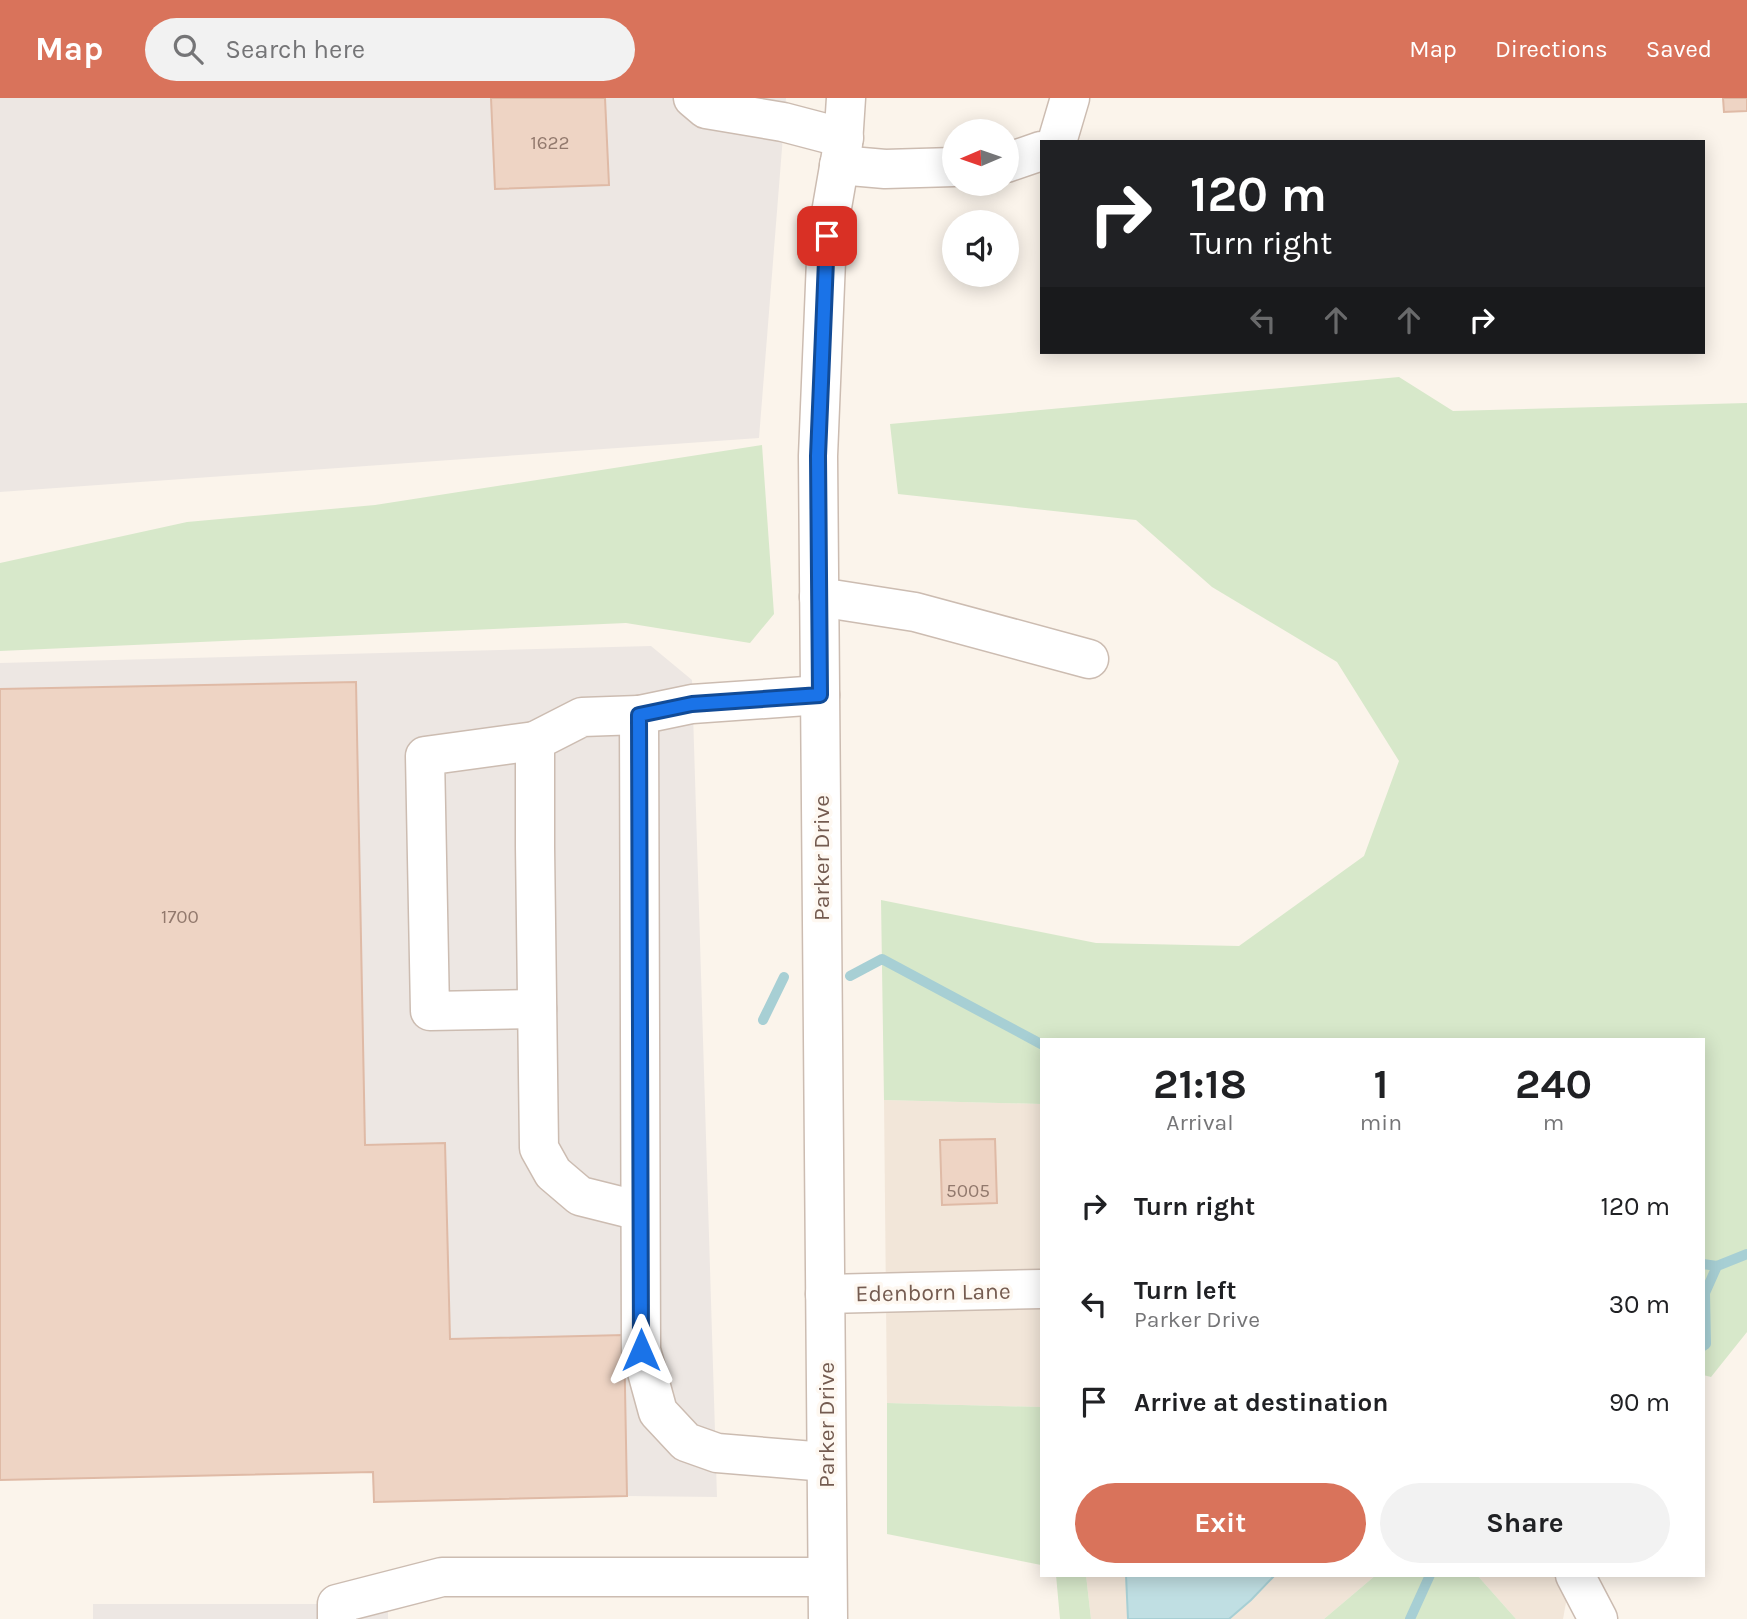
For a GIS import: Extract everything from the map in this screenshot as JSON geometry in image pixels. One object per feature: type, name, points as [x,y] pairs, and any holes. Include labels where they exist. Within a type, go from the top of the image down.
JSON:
[{"type":"street","points":[[694,98],[706,109],[783,122],[841,152],[886,169],[942,167]]},
{"type":"street","name":"Parker Drive","points":[[828,1619],[818,456],[827,236],[841,152],[846,98]]},
{"type":"street","points":[[1058,140],[1070,98]]},
{"type":"street","points":[[1019,159],[1040,151]]},
{"type":"street","points":[[819,597],[915,612],[1089,659]]},
{"type":"street","points":[[537,1009],[430,1011],[425,755],[535,741],[582,717],[639,715],[692,704],[820,695]]},
{"type":"street","points":[[639,715],[641,1350],[658,1412],[686,1442],[717,1453],[826,1462]]},
{"type":"street","points":[[535,741],[539,1148],[553,1173],[580,1196],[640,1211]]},
{"type":"street","name":"Edenborn Lane","points":[[825,1294],[1040,1289]]},
{"type":"street","points":[[337,1619],[337,1604],[442,1577],[827,1577]]},
{"type":"street","points":[[1576,1577],[1598,1619]]},
{"type":"shaded area","points":[[0,98],[786,98],[759,438],[0,492]]},
{"type":"shaded area","points":[[651,646],[692,680],[717,1497],[627,1496],[374,1502],[372,1472],[0,1480],[0,663]]},
{"type":"shaded area","points":[[884,1100],[1040,1104],[1040,1407],[887,1403]]},
{"type":"shaded area","points":[[1086,1577],[1374,1577],[1324,1619],[1091,1619]]},
{"type":"shaded area","points":[[1479,1577],[1571,1577],[1563,1619],[1516,1619]]},
{"type":"shaded area","points":[[93,1604],[388,1606],[388,1619],[93,1619]]},
{"type":"green space","points":[[1399,377],[1453,411],[1747,403],[1747,1332],[1711,1377],[1705,1376],[1705,1038],[1040,1038],[1040,1104],[884,1100],[881,900],[1096,943],[1239,946],[1364,856],[1399,761],[1337,662],[1212,587],[1136,520],[898,494],[890,424]]},
{"type":"green space","points":[[762,445],[774,614],[750,643],[626,623],[0,651],[0,563],[187,522],[375,505]]},
{"type":"green space","points":[[887,1403],[1040,1407],[1040,1565],[887,1534]]},
{"type":"green space","points":[[1056,1577],[1086,1577],[1091,1619],[1060,1619]]},
{"type":"green space","points":[[1374,1577],[1479,1577],[1516,1619],[1324,1619]]},
{"type":"water","points":[[1126,1577],[1273,1577],[1229,1619],[1128,1619]]},
{"type":"building","points":[[491,98],[605,98],[609,185],[495,189]]},
{"type":"building","points":[[1723,98],[1747,98],[1747,111],[1724,112]]},
{"type":"building","points":[[356,682],[365,1145],[445,1143],[450,1339],[624,1335],[627,1496],[374,1502],[373,1472],[0,1480],[0,689]]},
{"type":"building","points":[[995,1139],[997,1203],[942,1205],[940,1140]]},
{"type":"waterway","points":[[850,976],[882,959],[1040,1043]]},
{"type":"waterway","points":[[763,1020],[784,977]]},
{"type":"waterway","points":[[1705,1264],[1717,1266],[1747,1254]]},
{"type":"waterway","points":[[1705,1293],[1717,1266]]},
{"type":"waterway","points":[[1705,1293],[1705,1345]]},
{"type":"waterway","points":[[1410,1619],[1429,1577]]},
{"type":"route","points":[[641,1350],[639,715],[692,704],[820,695],[818,456],[827,236]]}]
